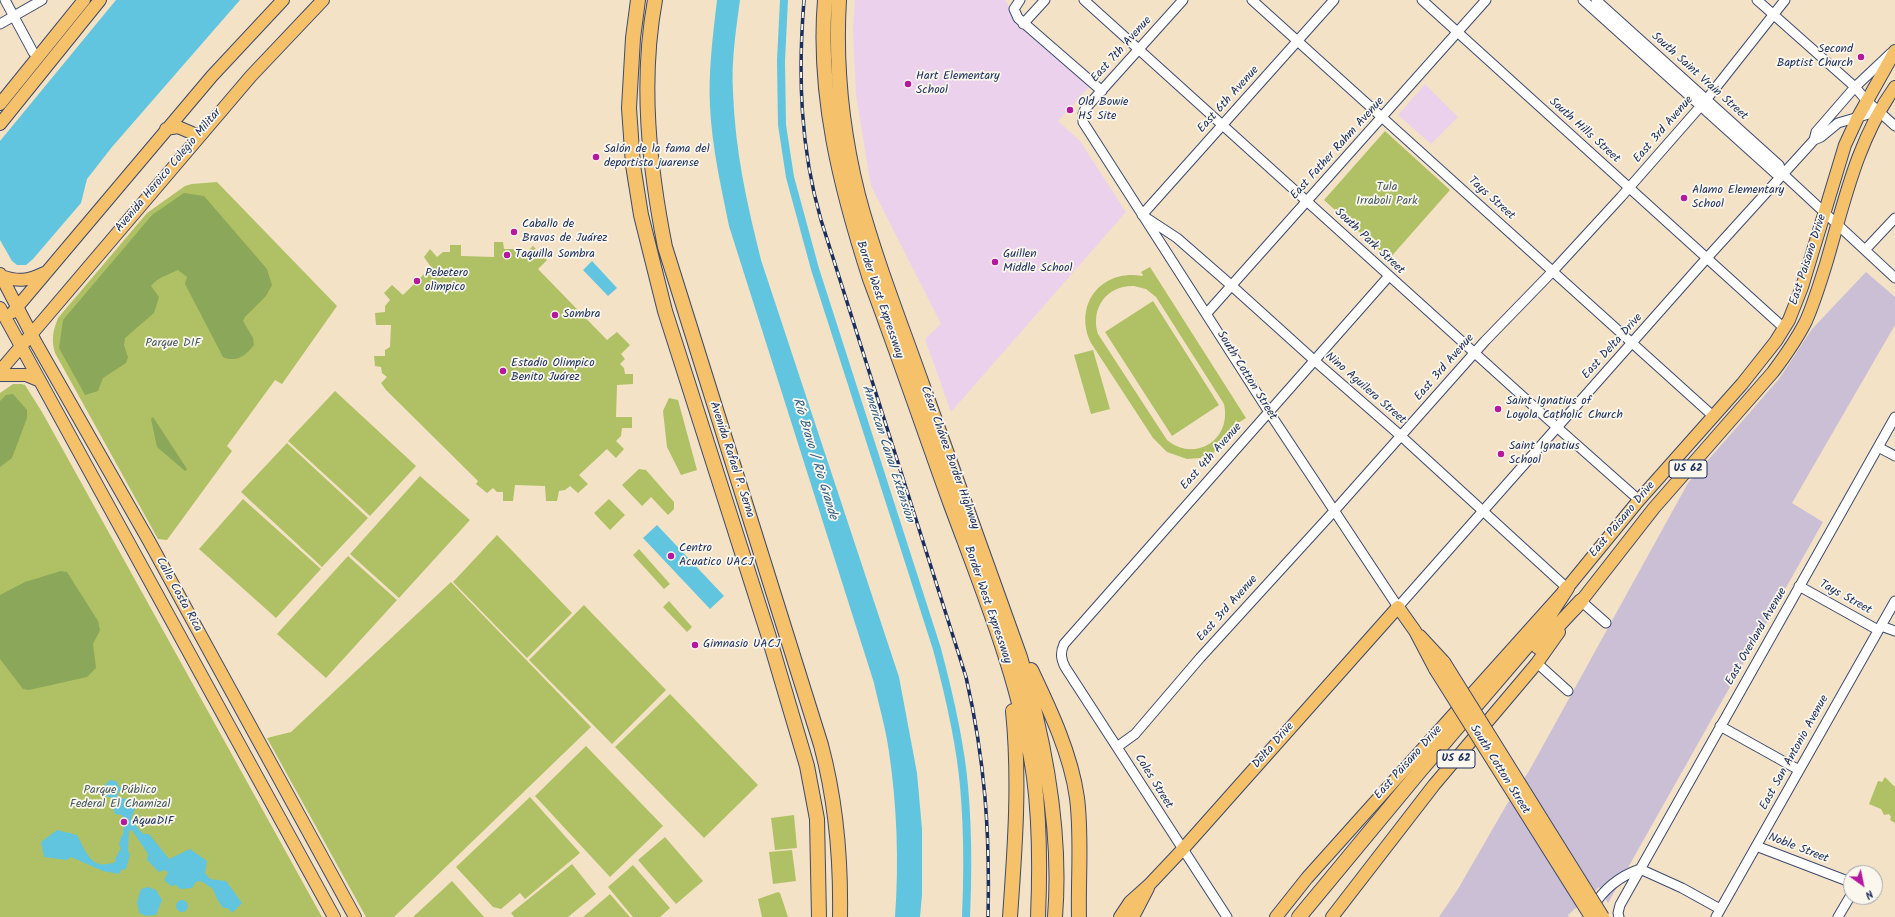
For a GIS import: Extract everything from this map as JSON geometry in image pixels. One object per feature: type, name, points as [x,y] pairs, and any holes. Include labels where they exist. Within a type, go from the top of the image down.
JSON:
[{"type":"highway","name":"Avenida Rafael P. Serna","points":[[638,0],[633,38],[629,108],[633,166],[641,215],[665,311],[768,634],[807,766],[817,819],[819,917]]},
{"type":"highway","name":"Avenida Rafael P. Serna","points":[[656,0],[649,55],[649,134],[652,172],[665,247],[821,745],[836,818],[840,917]]},
{"type":"highway","name":"Border West Expressway","points":[[824,0],[826,82],[837,163],[854,231],[891,317]]},
{"type":"highway","name":"César Chávez Border Highway","points":[[839,0],[837,43],[839,77],[851,164],[891,317],[1002,620],[1028,684],[1047,773],[1056,847],[1055,917]]},
{"type":"highway","points":[[1299,917],[1419,772],[1537,634],[1566,588]]},
{"type":"highway","points":[[1311,917],[1455,742],[1550,633],[1581,601]]},
{"type":"highway","name":"Border West Expressway","points":[[1002,620],[1005,657],[1022,716],[1034,776],[1039,832],[1038,917]]},
{"type":"highway","points":[[1002,620],[1053,718],[1075,790],[1079,824],[1079,917]]},
{"type":"highway","points":[[1005,657],[1017,753],[1018,805],[1010,917]]},
{"type":"main road","points":[[0,104],[83,0]]},
{"type":"main road","points":[[0,124],[100,0]]},
{"type":"main road","points":[[3,323],[166,129],[212,76],[283,0]]},
{"type":"main road","name":"Avenida Heroico Colegio Militar","points":[[0,371],[250,76],[323,0]]},
{"type":"main road","name":"East Paisano Drive","points":[[1276,917],[1317,866],[1566,588],[1639,500],[1759,363],[1784,328],[1802,287],[1845,145],[1866,100],[1895,50]]},
{"type":"main road","name":"East Paisano Drive","points":[[1332,917],[1434,785],[1536,663],[1581,601],[1654,508],[1768,378],[1789,350],[1806,322],[1816,297],[1860,151],[1879,111],[1895,87]]},
{"type":"main road","points":[[166,129],[178,127],[199,136]]},
{"type":"main road","points":[[0,275],[20,281],[36,277],[47,271]]},
{"type":"main road","name":"Calle Costa Rica","points":[[0,275],[31,334],[139,524],[355,917]]},
{"type":"main road","name":"Calle Costa Rica","points":[[0,308],[3,323],[20,347],[334,917]]},
{"type":"main road","points":[[0,375],[26,375],[38,380]]},
{"type":"main road","points":[[123,534],[139,524]]},
{"type":"main road","name":"South Cotton Street","points":[[1398,607],[1415,631],[1429,644],[1439,665],[1589,911],[1603,917]]},
{"type":"main road","name":"Delta Drive","points":[[1120,917],[1130,902],[1149,885],[1182,850],[1398,607]]},
{"type":"main road","name":"Delta Drive","points":[[1133,917],[1149,885]]},
{"type":"street","points":[[5,0],[33,52],[38,57]]},
{"type":"street","points":[[0,24],[42,0]]},
{"type":"street","points":[[1020,0],[1014,9],[1018,18],[1023,24],[1102,91]]},
{"type":"street","points":[[1023,24],[1045,0]]},
{"type":"street","name":"South Park Street","points":[[1084,0],[1222,126],[1308,201],[1557,428],[1639,500]]},
{"type":"street","name":"East 7th Avenue","points":[[1082,118],[1085,109],[1183,0]]},
{"type":"street","name":"Tays Street","points":[[1252,0],[1713,416]]},
{"type":"street","name":"East 6th Avenue","points":[[1142,215],[1334,0]]},
{"type":"street","name":"South Hills Street","points":[[1422,0],[1630,187],[1706,259],[1784,328]]},
{"type":"street","name":"East Father Rahm Avenue","points":[[1207,313],[1486,0]]},
{"type":"street","name":"South Saint Vrain Street","points":[[1583,0],[1703,103]]},
{"type":"street","name":"South Saint Vrain Street","points":[[1596,0],[1776,174],[1783,174],[1895,278]]},
{"type":"street","points":[[1757,0],[1855,87],[1866,100],[1895,126]]},
{"type":"street","name":"East 3rd Avenue","points":[[1117,747],[1135,734],[1205,652],[1335,510],[1474,353],[1553,271],[1630,187],[1703,103],[1785,0]]},
{"type":"street","name":"East Delta Drive","points":[[1814,140],[1816,132],[1855,87],[1895,50]]},
{"type":"street","name":"East Delta Drive","points":[[1398,607],[1706,259],[1814,140],[1821,137],[1838,123],[1879,111]]},
{"type":"street","name":"South Cotton Street","points":[[1082,118],[1084,125],[1207,313],[1269,412],[1398,607]]},
{"type":"street","name":"Nino Aguilera Street","points":[[1142,215],[1177,238],[1232,286],[1401,436],[1566,588]]},
{"type":"street","points":[[1865,250],[1895,218]]},
{"type":"street","name":"East 4th Avenue","points":[[1061,658],[1064,644],[1389,276]]},
{"type":"street","name":"East Overland Avenue","points":[[1620,917],[1618,913],[1620,905],[1895,417]]},
{"type":"street","points":[[1878,446],[1895,456]]},
{"type":"street","name":"Tays Street","points":[[1799,586],[1880,628],[1895,631]]},
{"type":"street","points":[[1581,601],[1606,623]]},
{"type":"street","name":"East San Antonio Avenue","points":[[1718,913],[1895,601]]},
{"type":"street","name":"Coles Street","points":[[1061,658],[1065,667],[1182,850],[1227,917]]},
{"type":"street","points":[[1536,663],[1568,691]]},
{"type":"street","points":[[1720,726],[1799,770]]},
{"type":"street","name":"Noble Street","points":[[1756,846],[1843,879]]},
{"type":"street","points":[[1589,911],[1604,890],[1631,872],[1640,869],[1675,884],[1718,913]]},
{"type":"street","points":[[1838,917],[1845,905]]},
{"type":"shaded area","name":"Guillen Middle School","points":[[855,0],[1005,0],[1021,27],[1090,86],[1058,121],[1080,141],[1126,212],[951,412],[925,339],[941,324],[871,186],[856,95],[853,30]]},
{"type":"shaded area","points":[[1425,84],[1458,117],[1431,144],[1398,115]]},
{"type":"shaded area","points":[[1866,272],[1895,297],[1895,325],[1792,503],[1823,522],[1608,903],[1599,887],[1568,915],[1569,917],[1439,917],[1458,889],[1507,804],[1529,771],[1688,483],[1779,379],[1812,329]]},
{"type":"green space","name":"Tula Irraboli Park","points":[[1385,131],[1450,190],[1389,259],[1324,200]]},
{"type":"green space","name":"Parque DIF","points":[[217,182],[337,306],[282,384],[275,380],[227,446],[232,451],[167,540],[158,539],[55,353],[53,335],[58,318],[147,213],[185,186]]},
{"type":"green space","points":[[184,193],[204,196],[267,269],[272,285],[266,296],[245,317],[243,321],[253,338],[254,345],[241,357],[228,359],[223,357],[185,284],[187,277],[178,270],[160,278],[151,286],[159,297],[154,313],[125,338],[124,345],[128,357],[126,363],[103,378],[98,391],[85,395],[59,348],[63,320],[152,215]]},
{"type":"green space","name":"Estadio Olimpico Benito Juárez","points":[[494,242],[503,242],[504,249],[513,249],[517,252],[520,250],[525,254],[533,246],[547,260],[538,269],[607,340],[617,332],[630,345],[621,354],[625,359],[620,364],[624,368],[625,374],[633,374],[633,384],[617,385],[616,417],[632,417],[632,428],[622,428],[621,436],[616,441],[624,449],[616,458],[607,449],[579,475],[588,484],[578,493],[570,486],[565,490],[559,491],[557,501],[546,501],[545,486],[515,485],[513,501],[503,501],[503,492],[497,492],[493,488],[487,493],[476,484],[478,481],[386,390],[381,383],[387,377],[382,373],[381,367],[375,366],[374,356],[385,356],[385,350],[390,347],[391,325],[376,325],[375,313],[385,312],[385,306],[390,300],[384,293],[392,285],[403,295],[431,267],[424,257],[430,249],[437,257],[443,252],[450,252],[450,245],[461,245],[461,256],[494,257]]},
{"type":"green space","points":[[1150,267],[1246,418],[1238,423],[1236,420],[1228,439],[1213,453],[1200,458],[1187,459],[1167,452],[1153,438],[1091,343],[1086,329],[1088,303],[1094,293],[1103,284],[1114,278],[1127,275],[1142,276],[1143,275],[1141,272]],"holes":[[[1134,286],[1146,289],[1156,297],[1224,404],[1225,417],[1222,428],[1217,437],[1209,444],[1199,448],[1189,449],[1178,447],[1167,440],[1098,334],[1096,315],[1103,300],[1109,294],[1116,289],[1124,287]]]},
{"type":"green space","points":[[1153,301],[1219,405],[1172,436],[1105,332]]},
{"type":"green space","points":[[1093,350],[1110,409],[1091,414],[1074,355]]},
{"type":"green space","name":"Parque Público Federal El Chamizal","points":[[13,384],[25,385],[42,412],[322,917],[0,917],[0,393]]},
{"type":"green space","points":[[335,391],[416,466],[370,516],[288,441]]},
{"type":"green space","points":[[13,394],[27,410],[27,418],[12,458],[0,467],[0,401],[6,395]]},
{"type":"green space","points":[[669,398],[678,400],[697,470],[681,475],[667,447],[663,411]]},
{"type":"green space","points":[[153,417],[187,469],[185,471],[157,447],[151,419]]},
{"type":"green space","points":[[287,443],[368,518],[322,567],[241,492]]},
{"type":"green space","points":[[639,469],[646,470],[674,502],[674,509],[668,515],[651,497],[642,506],[622,485]]},
{"type":"green space","points":[[420,476],[470,520],[399,598],[350,554]]},
{"type":"green space","points":[[243,499],[321,569],[276,618],[199,549]]},
{"type":"green space","points":[[609,499],[625,515],[610,530],[594,513]]},
{"type":"green space","points":[[497,535],[572,613],[527,658],[453,582]]},
{"type":"green space","points":[[639,549],[670,584],[664,589],[633,555]]},
{"type":"green space","points":[[348,556],[397,600],[326,678],[277,634]]},
{"type":"green space","points":[[61,571],[67,572],[98,621],[100,630],[93,644],[96,668],[87,677],[29,690],[23,689],[0,659],[0,595],[25,582]]},
{"type":"green space","points":[[451,582],[591,727],[394,917],[366,917],[267,738],[291,732]]},
{"type":"green space","points":[[669,601],[692,627],[687,632],[663,607]]},
{"type":"green space","points":[[584,605],[666,690],[612,744],[529,660]]},
{"type":"green space","points":[[670,694],[758,785],[704,838],[615,747]]},
{"type":"green space","points":[[586,746],[663,826],[610,877],[535,796]]},
{"type":"green space","points":[[1885,777],[1895,787],[1895,823],[1890,820],[1891,817],[1889,814],[1884,815],[1881,809],[1869,804],[1878,781],[1882,782]]},
{"type":"green space","points":[[530,797],[580,853],[525,899],[520,893],[501,909],[493,907],[456,867]]},
{"type":"green space","points":[[794,815],[797,848],[775,850],[771,818]]},
{"type":"green space","points":[[665,837],[703,881],[676,904],[638,860]]},
{"type":"green space","points":[[792,850],[796,881],[773,884],[769,852]]},
{"type":"green space","points":[[572,864],[596,894],[568,917],[514,917],[511,913]]},
{"type":"green space","points":[[633,865],[670,908],[660,917],[633,917],[608,887]]},
{"type":"green space","points":[[452,881],[484,917],[413,917]]},
{"type":"green space","points":[[778,892],[780,893],[788,917],[762,917],[758,899]]},
{"type":"green space","points":[[610,894],[630,917],[583,917]]},
{"type":"water","points":[[116,0],[240,0],[112,147],[87,179],[81,203],[33,259],[26,265],[17,265],[12,261],[0,240],[0,141]]},
{"type":"water","name":"Río Bravo / Rio Grande","points":[[717,0],[740,0],[734,46],[734,114],[742,177],[761,260],[899,677],[917,773],[922,829],[922,895],[920,917],[895,917],[897,855],[894,793],[888,743],[874,683],[729,226],[715,152],[710,107],[710,67]]},
{"type":"water","points":[[592,261],[617,288],[608,296],[583,270]]},
{"type":"water","points":[[657,525],[724,596],[710,609],[643,538]]},
{"type":"water","points":[[110,780],[116,781],[121,789],[117,795],[118,798],[130,799],[135,808],[131,820],[143,834],[149,834],[169,859],[190,849],[207,861],[205,873],[210,879],[226,881],[242,903],[232,913],[228,908],[223,908],[213,889],[201,881],[196,882],[192,888],[180,889],[176,885],[171,886],[164,880],[168,873],[165,870],[159,872],[147,860],[148,854],[132,830],[129,831],[128,851],[130,854],[126,869],[121,870],[119,874],[103,871],[71,857],[67,860],[44,857],[41,842],[57,830],[77,835],[88,856],[96,863],[107,864],[116,861],[115,859],[121,848],[119,845],[123,835],[124,821],[122,815],[115,814],[112,805],[114,802],[111,797],[107,797],[102,788]]},
{"type":"water","points":[[148,887],[156,890],[162,900],[156,915],[146,916],[139,913],[137,902],[141,889]]},
{"type":"water","points":[[184,900],[187,901],[187,911],[180,912],[177,911],[176,904],[177,901]]},
{"type":"waterway","name":"American Canal Extension","points":[[784,0],[781,61],[782,125],[790,177],[815,269],[937,649],[946,683],[957,734],[964,786],[967,852],[966,917]]},
{"type":"railway","points":[[804,0],[801,56],[802,111],[814,193],[821,220],[966,677],[978,738],[985,796],[988,855],[988,917]]},
{"type":"place","name":"Second Baptist Church","points":[[1861,57]]},
{"type":"place","name":"Hart Elementary School","points":[[908,84]]},
{"type":"place","name":"Old Bowie HS Site","points":[[1070,110]]},
{"type":"place","name":"Salón de la fama del deportista juarense","points":[[596,157]]},
{"type":"place","name":"Alamo Elementary School","points":[[1684,198]]},
{"type":"place","name":"Caballo de Bravos de Juárez","points":[[514,232]]},
{"type":"place","name":"Taquilla Sombra","points":[[507,255]]},
{"type":"place","name":"Guillen Middle School","points":[[995,262]]},
{"type":"place","name":"Pebetero olìmpico","points":[[417,281]]},
{"type":"place","name":"Sombra","points":[[555,315]]},
{"type":"place","name":"Estadio Olimpico Benito Juárez","points":[[503,371]]},
{"type":"place","name":"Saint Ignatius of Loyola Catholic Church","points":[[1498,409]]},
{"type":"place","name":"Saint Ignatius School","points":[[1501,454]]},
{"type":"place","name":"Centro Acuatico UACJ","points":[[671,556]]},
{"type":"place","name":"Gimnasio UACJ","points":[[695,645]]},
{"type":"place","name":"AquaDIF","points":[[124,822]]}]
